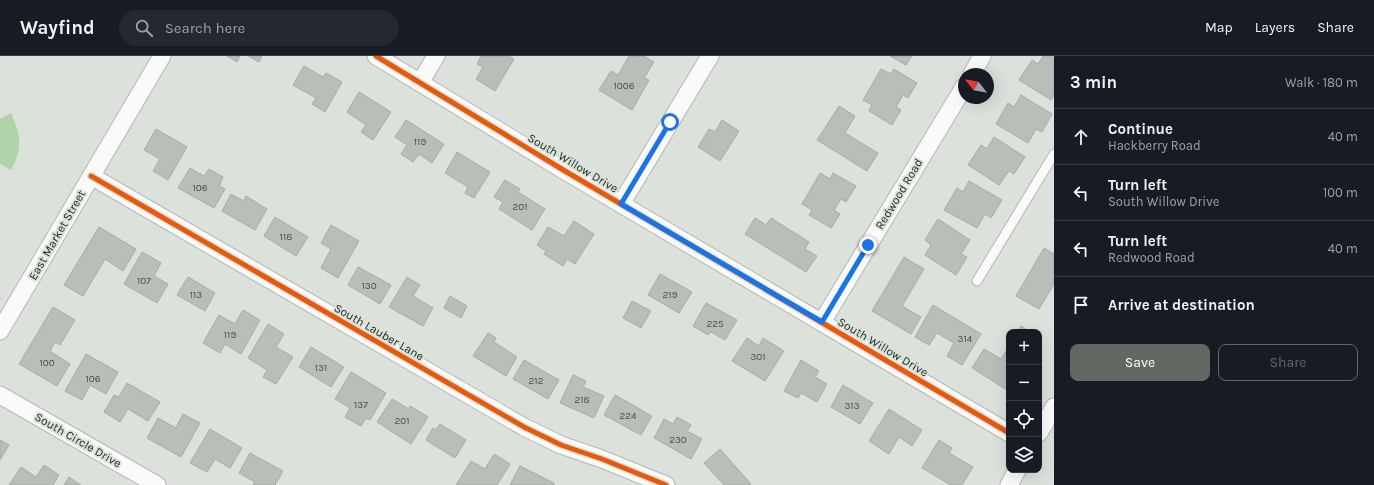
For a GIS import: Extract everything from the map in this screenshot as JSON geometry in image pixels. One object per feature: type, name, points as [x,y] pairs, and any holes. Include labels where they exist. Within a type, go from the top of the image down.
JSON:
[{"type":"street","name":"East Market Street","points":[[0,331],[162,56]]},
{"type":"street","name":"South Willow Drive","points":[[376,56],[621,204],[1006,431]]},
{"type":"street","points":[[420,83],[436,56]]},
{"type":"street","points":[[621,204],[710,56]]},
{"type":"street","points":[[975,68],[982,56]]},
{"type":"street","name":"Redwood Road","points":[[822,322],[958,97]]},
{"type":"street","name":"South Lauber Lane","points":[[91,176],[524,427],[562,445],[602,458],[666,485]]},
{"type":"street","name":"South Circle Drive","points":[[0,395],[157,485]]},
{"type":"street","points":[[1042,428],[1054,407]]},
{"type":"street","points":[[1009,485],[1016,473]]},
{"type":"lane","points":[[977,281],[1054,154]]},
{"type":"green space","points":[[11,113],[19,135],[19,149],[11,170],[0,164],[0,119]]},
{"type":"building","points":[[227,56],[240,56],[237,62]]},
{"type":"building","points":[[248,56],[262,56],[259,62]]},
{"type":"building","points":[[481,56],[509,56],[514,59],[495,91],[476,79],[483,67],[477,64]]},
{"type":"building","points":[[629,56],[644,56],[654,62],[644,78],[649,80],[632,110],[599,90],[611,71],[618,75]]},
{"type":"building","points":[[890,56],[912,56],[906,65]]},
{"type":"building","points":[[1043,56],[1051,56],[1054,58],[1054,95],[1051,100],[1019,80],[1032,60],[1038,64]]},
{"type":"building","points":[[304,66],[323,77],[326,73],[342,82],[325,112],[312,104],[316,98],[293,85]]},
{"type":"building","points":[[881,69],[891,74],[894,69],[917,83],[908,98],[903,95],[896,107],[901,110],[892,125],[869,111],[872,105],[863,100]]},
{"type":"building","points":[[359,92],[391,112],[373,140],[361,132],[366,125],[347,112]]},
{"type":"building","points":[[1021,95],[1052,114],[1042,132],[1036,129],[1028,143],[996,124],[1008,103],[1014,107]]},
{"type":"building","points":[[839,106],[855,116],[845,133],[878,153],[867,171],[817,140]]},
{"type":"building","points":[[406,120],[444,144],[432,163],[419,154],[413,162],[401,154],[407,145],[395,137]]},
{"type":"building","points":[[722,120],[739,131],[720,161],[698,147],[709,129],[715,132]]},
{"type":"building","points":[[156,129],[187,147],[168,180],[153,171],[160,159],[144,150]]},
{"type":"building","points":[[994,137],[1025,157],[1014,174],[1009,171],[999,185],[968,165],[981,145],[987,149]]},
{"type":"building","points":[[457,152],[490,172],[474,198],[465,193],[468,187],[445,173]]},
{"type":"building","points":[[190,168],[204,176],[209,169],[223,177],[219,186],[225,189],[214,208],[178,188]]},
{"type":"building","points":[[820,173],[830,179],[833,173],[856,186],[846,202],[841,199],[834,210],[840,214],[831,228],[809,215],[812,210],[802,204]]},
{"type":"building","points":[[505,180],[520,189],[518,192],[545,209],[532,230],[499,209],[503,202],[494,197]]},
{"type":"building","points":[[969,181],[1002,200],[991,218],[985,214],[977,228],[944,210],[957,188],[963,192]]},
{"type":"building","points":[[231,194],[244,201],[246,196],[267,209],[255,230],[222,211]]},
{"type":"building","points":[[275,217],[308,237],[296,256],[264,236]]},
{"type":"building","points":[[755,218],[766,225],[771,218],[809,242],[805,249],[817,256],[806,272],[745,234]]},
{"type":"building","points":[[938,219],[970,240],[961,254],[967,257],[956,275],[925,255],[931,245],[925,240]]},
{"type":"building","points":[[574,221],[594,234],[575,264],[567,259],[563,266],[544,254],[546,251],[537,245],[548,227],[564,236]]},
{"type":"building","points":[[331,225],[359,241],[338,278],[321,268],[331,249],[321,243]]},
{"type":"building","points":[[99,227],[136,249],[123,271],[105,259],[83,296],[64,285]]},
{"type":"building","points":[[1044,248],[1054,254],[1054,284],[1039,309],[1016,296]]},
{"type":"building","points":[[142,252],[161,263],[154,276],[168,284],[157,303],[124,284]]},
{"type":"building","points":[[904,257],[924,269],[902,306],[921,317],[911,334],[872,311]]},
{"type":"building","points":[[358,267],[391,285],[380,304],[348,285]]},
{"type":"building","points":[[660,274],[692,292],[679,313],[648,295]]},
{"type":"building","points":[[188,277],[215,293],[205,311],[177,295]]},
{"type":"building","points":[[407,277],[420,285],[413,296],[433,308],[423,326],[389,307]]},
{"type":"building","points":[[450,296],[467,306],[461,318],[444,308]]},
{"type":"building","points":[[632,301],[651,311],[641,328],[623,318]]},
{"type":"building","points":[[706,303],[737,320],[725,340],[711,332],[708,335],[693,326]]},
{"type":"building","points":[[933,305],[981,334],[962,365],[947,356],[954,343],[937,333],[929,345],[915,337]]},
{"type":"building","points":[[53,307],[75,320],[60,345],[55,342],[50,351],[70,364],[57,386],[19,364]]},
{"type":"building","points":[[243,310],[260,320],[241,354],[225,344],[220,353],[203,343],[219,315],[235,324]]},
{"type":"building","points":[[268,324],[284,334],[276,347],[293,357],[276,384],[263,377],[267,370],[248,358]]},
{"type":"building","points":[[488,333],[496,338],[494,342],[517,357],[506,376],[473,356]]},
{"type":"building","points":[[747,338],[759,346],[763,338],[784,351],[765,381],[732,361]]},
{"type":"building","points":[[311,347],[344,367],[331,387],[299,367]]},
{"type":"building","points":[[984,349],[1001,359],[1006,351],[1006,389],[972,368]]},
{"type":"building","points":[[86,354],[118,372],[106,394],[90,385],[82,400],[65,391]]},
{"type":"building","points":[[524,360],[559,380],[548,399],[513,379]]},
{"type":"building","points":[[801,360],[819,371],[815,377],[827,384],[817,402],[801,393],[798,398],[784,391]]},
{"type":"building","points":[[351,372],[386,393],[370,420],[366,418],[361,426],[345,417],[350,408],[335,399]]},
{"type":"building","points":[[573,375],[586,381],[583,387],[604,396],[594,418],[560,403]]},
{"type":"building","points":[[127,383],[160,402],[148,421],[128,409],[120,422],[104,412],[114,395],[119,397]]},
{"type":"building","points":[[843,385],[873,403],[860,424],[831,407]]},
{"type":"building","points":[[615,395],[652,416],[641,435],[604,415]]},
{"type":"building","points":[[392,399],[409,409],[410,406],[428,417],[411,444],[377,422]]},
{"type":"building","points":[[889,409],[922,430],[912,446],[899,437],[889,454],[869,441]]},
{"type":"building","points":[[183,414],[200,423],[181,457],[147,438],[158,418],[176,428]]},
{"type":"building","points":[[677,417],[691,425],[687,431],[702,439],[691,459],[654,438],[664,419],[673,424]]},
{"type":"building","points":[[440,424],[466,440],[455,458],[426,440],[433,428],[436,430]]},
{"type":"building","points":[[210,429],[242,448],[230,468],[215,459],[207,472],[190,463]]},
{"type":"building","points":[[0,440],[9,445],[0,460]]},
{"type":"building","points":[[939,440],[952,448],[949,453],[973,467],[962,485],[951,485],[922,468]]},
{"type":"building","points":[[720,449],[751,484],[750,485],[724,485],[704,463]]},
{"type":"building","points":[[250,453],[283,471],[275,485],[253,485],[255,482],[239,473]]},
{"type":"building","points":[[494,454],[510,464],[497,485],[456,485],[471,461],[485,469]]},
{"type":"building","points":[[44,465],[59,475],[53,485],[9,485],[21,467],[36,477]]},
{"type":"building","points":[[520,466],[554,483],[554,485],[510,485]]},
{"type":"building","points":[[69,477],[81,485],[64,485]]},
{"type":"cycle path","points":[[376,56],[565,171],[1006,431]]},
{"type":"cycle path","points":[[91,176],[524,427],[561,445],[602,459],[666,485]]},
{"type":"route","points":[[670,122],[621,204],[822,322],[868,245]]}]
